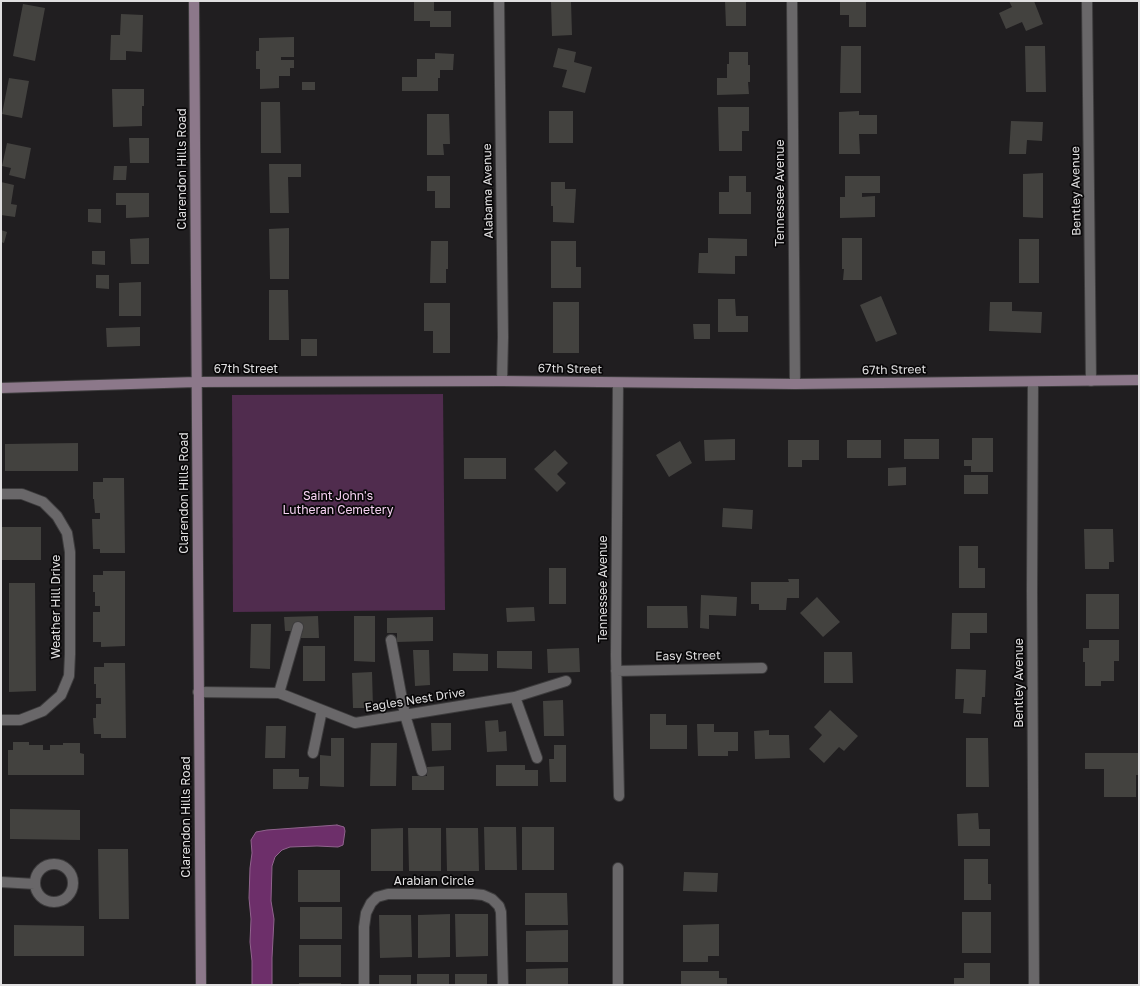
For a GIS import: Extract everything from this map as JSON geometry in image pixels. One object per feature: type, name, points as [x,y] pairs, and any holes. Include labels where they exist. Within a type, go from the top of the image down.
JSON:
[{"type":"street","name":"Clarendon Hills Road","points":[[194,1],[201,985]]},
{"type":"street","name":"Alabama Avenue","points":[[500,1],[503,328],[502,381]]},
{"type":"street","name":"Tennessee Avenue","points":[[792,1],[794,384]]},
{"type":"street","name":"Bentley Avenue","points":[[1087,1],[1091,380]]},
{"type":"street","name":"67th Street","points":[[1,388],[196,382],[502,381],[794,384],[1139,380]]},
{"type":"street","name":"Bentley Avenue","points":[[1033,382],[1032,599],[1034,985]]},
{"type":"street","name":"Tennessee Avenue","points":[[618,383],[616,671],[619,796]]},
{"type":"street","name":"Weather Hill Drive","points":[[1,494],[22,494],[43,502],[57,516],[67,533],[70,552],[70,654],[68,676],[61,695],[44,711],[20,720],[1,720]]},
{"type":"street","points":[[279,693],[298,627]]},
{"type":"street","points":[[391,640],[405,715],[422,771]]},
{"type":"street","name":"Easy Street","points":[[616,671],[762,668]]},
{"type":"street","name":"Eagles Nest Drive","points":[[198,692],[279,693],[355,723],[515,697],[566,681]]},
{"type":"street","points":[[515,697],[537,758]]},
{"type":"street","points":[[313,753],[322,710]]},
{"type":"street","points":[[618,868],[618,985]]},
{"type":"street","points":[[1,882],[35,884]]},
{"type":"street","name":"Arabian Circle","points":[[364,985],[364,927],[366,913],[371,903],[377,897],[388,894],[473,894],[484,895],[492,899],[499,906],[501,912],[502,985]]},
{"type":"green space","name":"Saint John's Lutheran Cemetery","points":[[443,394],[445,610],[233,612],[232,395]]},
{"type":"shaded area","points":[[337,825],[344,827],[345,831],[343,845],[338,847],[290,847],[282,850],[275,857],[272,866],[271,901],[274,919],[272,985],[252,985],[250,942],[251,919],[249,898],[252,853],[251,840],[256,832],[267,830]]},
{"type":"building","points":[[414,1],[434,1],[434,11],[451,11],[451,27],[430,27],[430,21],[414,21]]},
{"type":"building","points":[[551,1],[571,1],[572,35],[552,36]]},
{"type":"building","points":[[725,1],[746,1],[746,26],[726,26]]},
{"type":"building","points":[[840,1],[866,1],[866,27],[849,27],[849,15],[840,15]]},
{"type":"building","points":[[1009,1],[1034,1],[1043,24],[1026,31],[1022,22],[1006,29],[999,13],[1012,7]]},
{"type":"building","points":[[23,4],[45,8],[35,61],[13,56]]},
{"type":"building","points":[[121,14],[143,15],[142,52],[126,51],[126,60],[110,60],[111,35],[120,35]]},
{"type":"building","points":[[294,37],[294,57],[281,57],[281,60],[294,60],[294,68],[290,68],[290,76],[279,76],[279,88],[260,89],[260,69],[256,69],[256,51],[259,51],[259,38]]},
{"type":"building","points":[[841,46],[861,46],[861,93],[840,93]]},
{"type":"building","points":[[1025,46],[1045,46],[1046,92],[1026,92]]},
{"type":"building","points":[[558,48],[576,52],[574,62],[592,67],[585,93],[562,87],[567,70],[553,67]]},
{"type":"building","points":[[729,52],[748,52],[748,65],[750,65],[750,82],[748,82],[749,94],[717,95],[717,78],[727,78]]},
{"type":"building","points":[[435,53],[454,54],[453,70],[440,70],[440,78],[438,78],[438,91],[402,91],[402,77],[417,77],[417,59],[435,59]]},
{"type":"building","points":[[9,78],[29,81],[22,118],[2,114]]},
{"type":"building","points":[[302,82],[315,82],[315,90],[302,90]]},
{"type":"building","points":[[112,89],[144,89],[142,126],[113,127]]},
{"type":"building","points":[[261,102],[280,102],[281,153],[261,153]]},
{"type":"building","points":[[718,107],[749,107],[749,131],[742,131],[742,151],[719,151]]},
{"type":"building","points":[[549,111],[573,111],[573,143],[549,143]]},
{"type":"building","points":[[859,111],[859,115],[877,115],[877,134],[859,134],[860,154],[839,154],[839,112]]},
{"type":"building","points":[[427,114],[449,114],[450,144],[443,144],[444,155],[427,155]]},
{"type":"building","points":[[1011,121],[1043,122],[1042,141],[1027,140],[1026,154],[1009,154]]},
{"type":"building","points":[[129,138],[149,138],[149,163],[130,163]]},
{"type":"building","points":[[7,143],[31,148],[25,179],[9,175],[11,168],[2,166]]},
{"type":"building","points":[[269,164],[301,164],[301,177],[288,177],[289,213],[270,213]]},
{"type":"building","points":[[114,166],[127,166],[126,180],[113,180]]},
{"type":"building","points":[[1043,173],[1043,218],[1023,217],[1023,174]]},
{"type":"building","points":[[427,176],[450,176],[450,208],[435,208],[435,191],[427,191]]},
{"type":"building","points":[[729,176],[746,176],[746,192],[751,192],[751,214],[719,214],[719,192],[729,192]]},
{"type":"building","points":[[845,176],[880,176],[880,193],[862,193],[862,197],[875,196],[875,217],[840,218],[840,197],[845,197]]},
{"type":"building","points":[[1,182],[14,185],[11,204],[17,205],[15,217],[1,215]]},
{"type":"building","points":[[551,182],[565,182],[565,189],[576,189],[574,223],[553,222]]},
{"type":"building","points":[[116,193],[149,193],[149,217],[126,218],[126,205],[116,205]]},
{"type":"building","points":[[88,209],[101,209],[101,223],[88,222]]},
{"type":"building","points":[[289,228],[289,279],[270,279],[269,229]]},
{"type":"building","points":[[1,230],[7,232],[4,243],[1,242]]},
{"type":"building","points":[[149,238],[149,264],[131,264],[130,239]]},
{"type":"building","points":[[708,238],[747,239],[747,256],[735,256],[735,274],[698,273],[699,253],[708,253]]},
{"type":"building","points":[[842,238],[862,238],[862,280],[843,280],[844,269],[842,269]]},
{"type":"building","points":[[1019,239],[1039,239],[1039,283],[1019,283]]},
{"type":"building","points":[[431,241],[448,241],[448,269],[446,269],[446,283],[430,283]]},
{"type":"building","points":[[551,241],[576,241],[576,267],[581,267],[581,288],[551,288]]},
{"type":"building","points":[[92,251],[105,251],[105,265],[92,264]]},
{"type":"building","points":[[96,275],[109,275],[109,289],[96,288]]},
{"type":"building","points":[[141,282],[141,316],[119,316],[119,283]]},
{"type":"building","points":[[269,290],[288,290],[289,340],[269,340]]},
{"type":"building","points":[[881,296],[897,334],[876,342],[860,305]]},
{"type":"building","points":[[718,299],[735,299],[736,316],[748,316],[748,332],[718,332]]},
{"type":"building","points":[[553,302],[579,302],[579,353],[553,353]]},
{"type":"building","points":[[990,302],[1012,302],[1012,311],[1042,312],[1041,333],[989,331]]},
{"type":"building","points":[[424,303],[450,303],[450,353],[433,353],[433,331],[424,331]]},
{"type":"building","points":[[693,324],[710,324],[710,339],[694,339]]},
{"type":"building","points":[[140,327],[140,346],[107,347],[106,328]]},
{"type":"building","points":[[301,339],[317,339],[317,356],[301,356]]},
{"type":"building","points":[[972,438],[993,438],[993,472],[971,472],[971,466],[964,466],[964,460],[972,460]]},
{"type":"building","points":[[735,439],[735,460],[705,461],[704,440]]},
{"type":"building","points":[[904,439],[939,439],[939,459],[904,459]]},
{"type":"building","points":[[788,440],[819,440],[819,460],[802,460],[802,467],[788,467]]},
{"type":"building","points":[[847,440],[881,440],[881,458],[847,458]]},
{"type":"building","points":[[680,441],[692,463],[669,477],[656,455]]},
{"type":"building","points":[[78,443],[78,471],[5,471],[5,444]]},
{"type":"building","points":[[555,450],[568,463],[557,474],[566,483],[557,492],[534,469]]},
{"type":"building","points":[[464,458],[506,458],[506,479],[464,479]]},
{"type":"building","points":[[906,467],[906,485],[888,486],[888,468]]},
{"type":"building","points":[[964,475],[988,475],[988,494],[964,494]]},
{"type":"building","points":[[103,478],[124,478],[125,553],[100,553],[100,549],[93,549],[92,519],[100,519],[100,513],[95,513],[93,482],[103,482]]},
{"type":"building","points":[[723,508],[753,510],[752,529],[722,527]]},
{"type":"building","points":[[1,527],[41,527],[41,560],[1,560]]},
{"type":"building","points":[[1084,529],[1113,529],[1114,562],[1109,562],[1109,569],[1085,569]]},
{"type":"building","points":[[959,546],[978,546],[978,568],[985,568],[985,588],[959,588]]},
{"type":"building","points":[[549,568],[566,568],[566,604],[549,604]]},
{"type":"building","points":[[103,571],[125,571],[125,646],[101,647],[101,642],[93,642],[93,612],[100,612],[100,606],[95,606],[93,575],[103,575]]},
{"type":"building","points":[[788,579],[799,579],[799,598],[787,598],[786,610],[759,610],[759,604],[751,604],[751,582],[789,582]]},
{"type":"building","points":[[9,583],[35,583],[36,691],[9,692]]},
{"type":"building","points":[[1086,594],[1119,594],[1119,629],[1086,629]]},
{"type":"building","points":[[701,595],[737,597],[736,616],[709,615],[709,629],[700,628]]},
{"type":"building","points":[[817,597],[840,622],[823,637],[800,613]]},
{"type":"building","points":[[647,606],[687,606],[688,628],[647,628]]},
{"type":"building","points":[[534,607],[535,621],[507,622],[506,608]]},
{"type":"building","points":[[952,613],[987,613],[987,633],[970,633],[970,649],[951,649]]},
{"type":"building","points":[[318,616],[319,638],[292,638],[291,631],[285,631],[284,617]]},
{"type":"building","points":[[354,616],[375,616],[375,662],[354,661]]},
{"type":"building","points":[[433,617],[433,641],[397,642],[397,633],[387,633],[387,618]]},
{"type":"building","points":[[251,624],[271,624],[270,669],[250,668]]},
{"type":"building","points":[[1089,640],[1119,640],[1119,661],[1114,661],[1114,681],[1101,681],[1101,686],[1085,686],[1085,662],[1083,662],[1083,648],[1089,648]]},
{"type":"building","points":[[303,646],[325,646],[325,681],[303,681]]},
{"type":"building","points":[[579,648],[580,672],[548,673],[547,649]]},
{"type":"building","points":[[413,650],[429,650],[430,685],[415,686]]},
{"type":"building","points":[[497,651],[532,651],[532,669],[497,668]]},
{"type":"building","points":[[824,652],[852,652],[853,683],[824,683]]},
{"type":"building","points":[[453,653],[488,654],[488,671],[453,671]]},
{"type":"building","points":[[104,663],[125,663],[126,738],[101,738],[101,734],[94,734],[93,718],[96,718],[96,704],[101,704],[101,698],[96,698],[94,667],[104,667]]},
{"type":"building","points":[[956,669],[986,670],[985,697],[982,697],[981,714],[963,713],[964,699],[955,699]]},
{"type":"building","points":[[372,672],[373,708],[353,708],[352,673]]},
{"type":"building","points":[[563,700],[564,736],[544,736],[543,701]]},
{"type":"building","points":[[830,710],[858,736],[844,751],[839,747],[824,763],[809,749],[822,735],[814,727]]},
{"type":"building","points":[[650,714],[666,714],[666,725],[687,725],[687,749],[650,749]]},
{"type":"building","points":[[498,720],[499,732],[506,731],[507,751],[487,752],[485,721]]},
{"type":"building","points":[[431,723],[451,723],[451,750],[432,751]]},
{"type":"building","points":[[697,724],[714,724],[714,732],[738,732],[738,751],[728,751],[728,756],[698,756]]},
{"type":"building","points":[[266,726],[286,726],[285,758],[265,758]]},
{"type":"building","points":[[769,730],[769,735],[789,735],[790,758],[755,759],[754,731]]},
{"type":"building","points":[[331,738],[344,738],[344,787],[320,786],[320,755],[331,756]]},
{"type":"building","points":[[966,738],[988,738],[989,787],[966,787]]},
{"type":"building","points":[[13,742],[29,742],[29,745],[43,745],[43,750],[50,750],[50,745],[80,743],[80,753],[84,754],[84,775],[8,775],[8,750],[13,750]]},
{"type":"building","points":[[371,743],[397,743],[396,786],[370,786]]},
{"type":"building","points":[[554,745],[566,745],[566,782],[550,782],[549,759],[554,759]]},
{"type":"building","points":[[1085,753],[1139,753],[1139,775],[1136,775],[1136,797],[1104,797],[1104,769],[1085,769]]},
{"type":"building","points":[[496,765],[525,765],[525,770],[538,770],[538,786],[496,786]]},
{"type":"building","points":[[444,766],[444,790],[412,790],[412,776],[427,776],[427,767]]},
{"type":"building","points":[[273,769],[299,769],[299,777],[309,777],[308,789],[273,789]]},
{"type":"building","points":[[10,809],[80,810],[80,840],[10,839]]},
{"type":"building","points":[[978,813],[979,829],[990,829],[990,846],[958,846],[957,814]]},
{"type":"building","points":[[484,827],[516,827],[517,870],[485,870]]},
{"type":"building","points":[[522,827],[554,827],[554,870],[522,870]]},
{"type":"building","points":[[403,828],[403,871],[371,871],[371,829]]},
{"type":"building","points":[[408,828],[441,828],[441,871],[409,871]]},
{"type":"building","points":[[446,828],[478,828],[479,871],[447,871]]},
{"type":"building","points":[[98,849],[128,849],[129,919],[99,919]]},
{"type":"building","points":[[964,859],[988,859],[988,884],[991,884],[991,900],[964,900]]},
{"type":"building","points":[[298,870],[340,870],[340,902],[298,902]]},
{"type":"building","points":[[684,872],[718,873],[717,892],[683,891]]},
{"type":"building","points":[[525,893],[567,893],[568,925],[525,925]]},
{"type":"building","points":[[300,907],[342,907],[342,939],[300,939]]},
{"type":"building","points":[[962,912],[991,912],[991,953],[962,953]]},
{"type":"building","points":[[450,914],[450,957],[418,958],[418,915]]},
{"type":"building","points":[[455,914],[488,914],[488,956],[456,957]]},
{"type":"building","points":[[379,915],[411,915],[412,957],[380,958]]},
{"type":"building","points":[[719,924],[719,956],[708,956],[708,962],[683,962],[683,925]]},
{"type":"building","points":[[14,925],[84,926],[84,956],[14,956]]},
{"type":"building","points":[[568,930],[568,962],[526,962],[526,931]]},
{"type":"building","points":[[299,945],[341,945],[341,977],[299,977]]},
{"type":"building","points":[[964,963],[990,963],[990,985],[954,985],[954,978],[964,978]]},
{"type":"building","points":[[568,968],[568,985],[526,985],[526,969]]},
{"type":"building","points":[[681,971],[719,971],[719,978],[727,978],[727,985],[681,985]]},
{"type":"building","points":[[417,974],[449,974],[449,985],[417,985]]},
{"type":"building","points":[[455,974],[487,974],[487,985],[455,985]]},
{"type":"building","points":[[379,975],[411,975],[411,985],[379,985]]},
{"type":"building","points":[[299,983],[341,983],[341,985],[299,985]]}]
